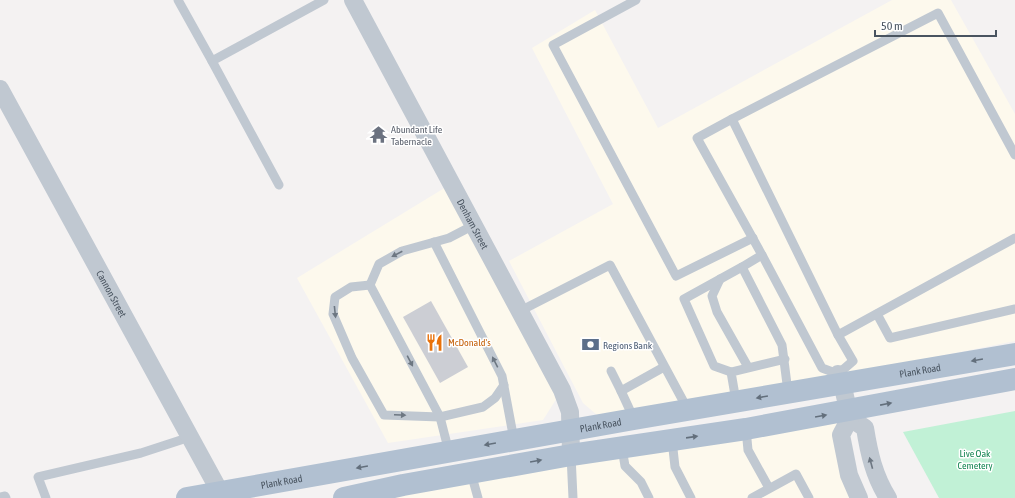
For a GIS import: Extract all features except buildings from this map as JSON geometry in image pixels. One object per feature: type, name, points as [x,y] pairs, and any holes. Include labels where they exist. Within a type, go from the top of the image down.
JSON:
[{"type":"main road","name":"Plank Road","points":[[187,498],[219,495],[514,440],[736,402],[788,392],[840,378],[1015,354]]},
{"type":"main road","points":[[344,498],[404,489],[471,473],[571,455],[849,415],[1015,379]]},
{"type":"street","name":"Denham Street","points":[[353,0],[562,390],[570,412],[571,455]]},
{"type":"street","name":"Cannon Street","points":[[0,89],[190,438],[219,495]]},
{"type":"street","points":[[840,378],[849,415],[865,428],[873,470],[888,498]]},
{"type":"street","points":[[849,415],[840,435],[849,475],[859,498]]},
{"type":"lane","points":[[178,0],[279,185]]},
{"type":"lane","points":[[212,61],[324,0]]},
{"type":"lane","points":[[636,0],[553,45],[676,276],[753,238]]},
{"type":"lane","points":[[732,119],[838,335],[853,361],[840,378],[822,368],[762,254],[697,138],[732,119],[938,13],[1015,155]]},
{"type":"lane","points":[[370,285],[379,264],[402,251],[449,238],[474,225]]},
{"type":"lane","points":[[838,335],[1015,238]]},
{"type":"lane","points":[[434,242],[502,376],[514,440]]},
{"type":"lane","points":[[762,254],[742,267],[684,299],[714,366],[731,372],[785,359]]},
{"type":"lane","points":[[520,311],[610,265],[688,410]]},
{"type":"lane","points":[[742,267],[782,345],[785,359],[788,392]]},
{"type":"lane","points":[[720,278],[712,296],[717,312],[748,368]]},
{"type":"lane","points":[[370,285],[440,417],[449,452]]},
{"type":"lane","points":[[370,285],[351,287],[335,297],[333,314],[352,358],[384,414],[440,417],[483,407],[495,398],[504,385]]},
{"type":"lane","points":[[877,314],[890,338],[1015,309]]},
{"type":"lane","points":[[621,391],[664,367]]},
{"type":"lane","points":[[611,371],[634,419]]},
{"type":"lane","points":[[731,372],[736,402]]},
{"type":"lane","points":[[746,429],[748,450],[769,488]]},
{"type":"lane","points":[[46,498],[38,477],[141,453],[190,438]]},
{"type":"lane","points":[[672,440],[675,467],[691,498]]},
{"type":"lane","points":[[622,448],[625,466],[641,482],[649,498]]},
{"type":"lane","points":[[571,455],[572,498]]},
{"type":"lane","points":[[471,473],[478,498]]},
{"type":"lane","points":[[752,498],[796,474],[809,498]]},
{"type":"lane","points":[[0,496],[6,496],[6,498]]},
{"type":"shaded area","points":[[892,0],[951,0],[1015,114],[1015,341],[769,390],[597,415],[583,403],[509,261],[613,204],[532,48],[595,10],[658,128]]},
{"type":"shaded area","points":[[451,184],[562,390],[543,420],[388,443],[297,278]]},
{"type":"shaded area","points":[[837,415],[860,498],[377,498]]},
{"type":"green space","name":"Live Oak Cemetery","points":[[1015,411],[1015,498],[939,498],[903,432]]},
{"type":"place","name":"Abundant Life Tabernacle","points":[[378,135]]},
{"type":"place","name":"McDonald's","points":[[435,342]]},
{"type":"place","name":"Regions Bank","points":[[590,345]]}]
